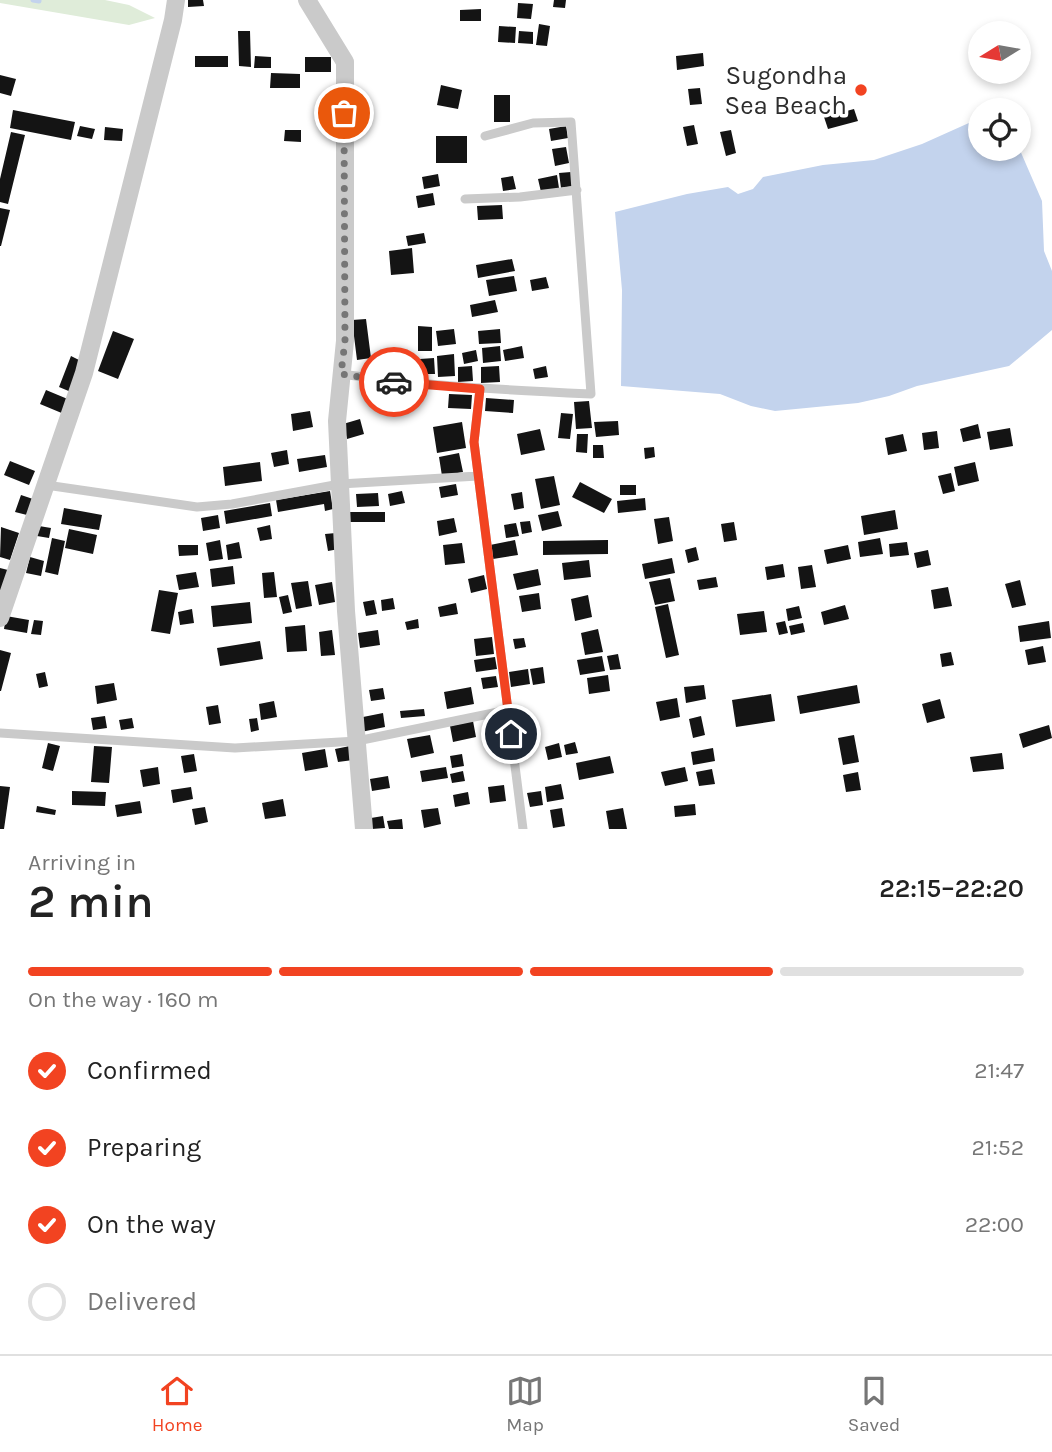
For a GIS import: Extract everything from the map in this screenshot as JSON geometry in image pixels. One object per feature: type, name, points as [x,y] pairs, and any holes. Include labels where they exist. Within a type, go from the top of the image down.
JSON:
[{"type":"street","points":[[0,618],[84,373],[176,0]]},
{"type":"street","points":[[307,0],[345,62],[345,341],[337,421],[346,611],[364,829]]},
{"type":"lane","points":[[341,374],[480,389],[591,394],[571,122],[533,123],[485,136]]},
{"type":"lane","points":[[466,199],[520,197],[577,190]]},
{"type":"lane","points":[[480,389],[474,442],[523,829]]},
{"type":"lane","points":[[46,485],[197,507],[232,504],[340,484],[478,477]]},
{"type":"lane","points":[[0,733],[235,748],[357,740],[508,710]]},
{"type":"green space","points":[[0,0],[105,0],[129,5],[155,18],[129,25],[0,3]]},
{"type":"water","points":[[968,123],[968,161],[1025,161],[1042,201],[1044,251],[1052,271],[1052,330],[1009,366],[917,386],[858,403],[775,411],[751,406],[720,394],[621,386],[622,290],[615,212],[728,187],[738,194],[753,189],[763,177],[823,165],[874,160],[922,144]]},
{"type":"building","points":[[188,0],[203,0],[204,6],[188,7]]},
{"type":"building","points":[[554,0],[566,0],[565,8],[553,7]]},
{"type":"building","points":[[518,3],[533,4],[531,19],[517,18]]},
{"type":"building","points":[[481,9],[481,21],[460,21],[460,10]]},
{"type":"building","points":[[539,24],[550,26],[547,46],[536,45]]},
{"type":"building","points":[[499,26],[516,27],[515,43],[498,42]]},
{"type":"building","points":[[238,31],[250,31],[251,67],[239,66]]},
{"type":"building","points":[[519,31],[533,32],[533,44],[518,43]]},
{"type":"building","points":[[703,53],[704,66],[677,70],[676,56]]},
{"type":"building","points":[[195,56],[228,56],[228,67],[195,67]]},
{"type":"building","points":[[255,56],[271,57],[271,68],[254,68]]},
{"type":"building","points":[[305,57],[331,57],[331,72],[305,72]]},
{"type":"building","points":[[271,73],[300,74],[300,88],[270,88]]},
{"type":"building","points":[[0,75],[16,79],[11,96],[0,93]]},
{"type":"building","points":[[441,85],[462,90],[458,109],[437,105]]},
{"type":"building","points":[[700,88],[702,104],[690,105],[688,89]]},
{"type":"building","points":[[494,95],[510,95],[510,122],[494,122]]},
{"type":"building","points":[[854,109],[858,121],[828,129],[824,117]]},
{"type":"building","points":[[13,110],[75,122],[71,140],[10,128]]},
{"type":"building","points":[[694,125],[698,144],[687,146],[683,127]]},
{"type":"building","points":[[80,126],[95,129],[92,139],[77,136]]},
{"type":"building","points":[[566,126],[568,138],[551,141],[549,129]]},
{"type":"building","points":[[105,127],[123,129],[122,141],[104,140]]},
{"type":"building","points":[[285,130],[301,130],[301,142],[284,141]]},
{"type":"building","points":[[731,130],[736,153],[726,156],[720,132]]},
{"type":"building","points":[[11,132],[25,135],[8,204],[0,202],[0,179]]},
{"type":"building","points":[[436,136],[467,136],[467,163],[436,163]]},
{"type":"building","points":[[566,147],[569,163],[555,166],[552,149]]},
{"type":"building","points":[[571,172],[573,186],[561,188],[559,173]]},
{"type":"building","points":[[438,174],[440,186],[424,189],[422,177]]},
{"type":"building","points":[[557,175],[559,188],[541,192],[538,179]]},
{"type":"building","points":[[513,176],[516,189],[503,191],[501,178]]},
{"type":"building","points":[[433,193],[435,205],[418,208],[416,196]]},
{"type":"building","points":[[502,205],[503,219],[478,220],[477,206]]},
{"type":"building","points":[[0,208],[10,210],[1,246],[0,246]]},
{"type":"building","points":[[424,233],[426,243],[408,246],[406,236]]},
{"type":"building","points":[[412,248],[414,273],[391,275],[389,251]]},
{"type":"building","points":[[512,259],[515,271],[478,278],[476,265]]},
{"type":"building","points":[[514,276],[517,291],[489,296],[486,280]]},
{"type":"building","points":[[546,277],[549,288],[532,291],[530,280]]},
{"type":"building","points":[[495,300],[498,312],[472,317],[470,305]]},
{"type":"building","points":[[366,319],[371,358],[357,360],[352,320]]},
{"type":"building","points":[[418,326],[432,327],[432,351],[418,351]]},
{"type":"building","points":[[454,329],[456,344],[438,346],[436,331]]},
{"type":"building","points":[[500,329],[501,343],[479,344],[478,331]]},
{"type":"building","points":[[113,331],[134,339],[118,379],[98,371]]},
{"type":"building","points":[[500,346],[501,361],[483,363],[482,348]]},
{"type":"building","points":[[522,346],[524,358],[505,361],[503,350]]},
{"type":"building","points":[[476,350],[478,361],[464,364],[462,353]]},
{"type":"building","points":[[454,354],[455,376],[438,377],[437,356]]},
{"type":"building","points":[[71,356],[83,362],[71,392],[59,387]]},
{"type":"building","points":[[434,358],[435,374],[421,374],[420,359]]},
{"type":"building","points":[[472,366],[473,381],[458,382],[458,367]]},
{"type":"building","points":[[499,366],[500,382],[481,383],[481,367]]},
{"type":"building","points":[[546,366],[548,377],[535,379],[533,369]]},
{"type":"building","points":[[46,390],[70,400],[64,414],[40,404]]},
{"type":"building","points":[[449,394],[472,395],[471,409],[448,408]]},
{"type":"building","points":[[486,398],[514,400],[513,413],[485,411]]},
{"type":"building","points":[[589,401],[592,428],[576,429],[574,402]]},
{"type":"building","points":[[310,411],[313,427],[293,431],[291,414]]},
{"type":"building","points":[[561,413],[573,414],[570,439],[558,438]]},
{"type":"building","points":[[360,419],[364,434],[347,439],[343,424]]},
{"type":"building","points":[[618,421],[619,435],[596,437],[594,422]]},
{"type":"building","points":[[462,422],[466,448],[437,453],[433,427]]},
{"type":"building","points":[[978,424],[981,438],[963,442],[960,429]]},
{"type":"building","points":[[1010,428],[1013,446],[990,450],[987,432]]},
{"type":"building","points":[[540,429],[545,450],[521,455],[517,434]]},
{"type":"building","points":[[937,431],[939,448],[924,450],[922,433]]},
{"type":"building","points":[[577,434],[588,434],[587,453],[576,452]]},
{"type":"building","points":[[903,434],[907,451],[888,455],[885,438]]},
{"type":"building","points":[[593,445],[603,445],[604,458],[593,458]]},
{"type":"building","points":[[654,447],[655,457],[645,459],[644,448]]},
{"type":"building","points":[[287,450],[289,464],[274,467],[271,453]]},
{"type":"building","points":[[459,453],[463,472],[442,476],[439,457]]},
{"type":"building","points":[[325,455],[327,467],[299,472],[297,459]]},
{"type":"building","points":[[10,461],[35,471],[29,485],[4,475]]},
{"type":"building","points":[[260,462],[262,481],[225,486],[223,467]]},
{"type":"building","points":[[975,462],[979,481],[958,486],[954,467]]},
{"type":"building","points":[[951,473],[955,491],[943,494],[938,476]]},
{"type":"building","points":[[554,476],[560,505],[541,509],[535,479]]},
{"type":"building","points":[[580,482],[612,499],[604,513],[572,497]]},
{"type":"building","points":[[456,484],[458,495],[441,498],[439,487]]},
{"type":"building","points":[[620,485],[636,485],[636,495],[620,495]]},
{"type":"building","points":[[330,491],[333,509],[325,511],[324,504],[278,512],[276,500]]},
{"type":"building","points":[[402,491],[405,503],[390,506],[388,494]]},
{"type":"building","points":[[522,492],[524,508],[514,510],[511,494]]},
{"type":"building","points":[[378,493],[379,506],[357,507],[356,494]]},
{"type":"building","points":[[21,495],[33,499],[27,515],[15,512]]},
{"type":"building","points":[[645,498],[646,510],[618,513],[617,501]]},
{"type":"building","points":[[270,503],[272,516],[226,524],[224,511]]},
{"type":"building","points":[[64,508],[102,515],[99,530],[61,524]]},
{"type":"building","points":[[895,510],[898,529],[864,535],[861,516]]},
{"type":"building","points":[[558,511],[562,526],[542,531],[538,515]]},
{"type":"building","points":[[350,512],[385,512],[385,522],[350,522]]},
{"type":"building","points":[[218,515],[220,528],[203,531],[201,518]]},
{"type":"building","points":[[669,517],[673,541],[658,544],[654,519]]},
{"type":"building","points":[[454,518],[457,532],[439,536],[437,521]]},
{"type":"building","points":[[530,521],[532,532],[522,534],[520,522]]},
{"type":"building","points":[[734,522],[737,540],[724,542],[721,524]]},
{"type":"building","points":[[516,523],[519,536],[506,538],[504,525]]},
{"type":"building","points":[[270,525],[272,539],[260,541],[257,528]]},
{"type":"building","points":[[39,526],[51,528],[49,538],[37,536]]},
{"type":"building","points":[[1,527],[19,533],[10,560],[0,557]]},
{"type":"building","points":[[69,529],[97,535],[93,554],[65,548]]},
{"type":"building","points":[[336,533],[339,549],[328,551],[325,534]]},
{"type":"building","points":[[52,538],[65,541],[58,575],[45,572]]},
{"type":"building","points":[[880,538],[883,554],[860,557],[858,542]]},
{"type":"building","points":[[220,540],[223,559],[209,561],[206,543]]},
{"type":"building","points":[[515,540],[518,555],[493,559],[490,545]]},
{"type":"building","points":[[608,540],[608,554],[543,555],[543,541]]},
{"type":"building","points":[[239,542],[242,558],[228,560],[226,545]]},
{"type":"building","points":[[907,542],[909,555],[890,557],[889,544]]},
{"type":"building","points":[[462,543],[465,563],[445,565],[443,545]]},
{"type":"building","points":[[178,545],[198,545],[198,555],[179,556]]},
{"type":"building","points":[[848,545],[851,559],[827,564],[824,550]]},
{"type":"building","points":[[696,547],[699,560],[688,563],[685,550]]},
{"type":"building","points":[[928,550],[931,565],[917,568],[914,553]]},
{"type":"building","points":[[30,557],[44,561],[41,576],[26,573]]},
{"type":"building","points":[[672,558],[675,573],[645,579],[642,564]]},
{"type":"building","points":[[589,560],[591,577],[564,580],[562,563]]},
{"type":"building","points":[[783,564],[785,577],[767,580],[765,567]]},
{"type":"building","points":[[812,565],[816,587],[801,589],[798,567]]},
{"type":"building","points":[[233,566],[235,584],[212,587],[210,569]]},
{"type":"building","points":[[0,568],[8,570],[0,593]]},
{"type":"building","points":[[538,569],[541,585],[517,590],[513,574]]},
{"type":"building","points":[[196,572],[199,587],[179,590],[176,575]]},
{"type":"building","points":[[274,572],[277,597],[264,598],[262,573]]},
{"type":"building","points":[[484,575],[487,589],[471,593],[468,579]]},
{"type":"building","points":[[716,577],[718,587],[699,590],[697,580]]},
{"type":"building","points":[[670,578],[675,601],[655,605],[649,582]]},
{"type":"building","points":[[1020,580],[1026,605],[1012,608],[1005,584]]},
{"type":"building","points":[[308,581],[312,606],[296,609],[291,583]]},
{"type":"building","points":[[332,582],[335,602],[319,605],[315,585]]},
{"type":"building","points":[[948,587],[952,606],[934,609],[931,590]]},
{"type":"building","points":[[159,590],[178,593],[170,634],[151,631]]},
{"type":"building","points":[[539,593],[541,609],[522,612],[519,596]]},
{"type":"building","points":[[288,595],[292,612],[283,614],[279,597]]},
{"type":"building","points":[[588,595],[592,617],[575,621],[571,599]]},
{"type":"building","points":[[393,598],[395,609],[382,611],[381,600]]},
{"type":"building","points":[[374,600],[377,614],[366,616],[363,602]]},
{"type":"building","points":[[250,602],[252,623],[213,627],[211,606]]},
{"type":"building","points":[[456,603],[458,614],[440,617],[438,607]]},
{"type":"building","points":[[668,604],[679,655],[666,658],[655,607]]},
{"type":"building","points":[[845,605],[849,619],[824,625],[821,612]]},
{"type":"building","points":[[799,606],[802,618],[788,621],[786,609]]},
{"type":"building","points":[[192,609],[194,623],[180,625],[178,612]]},
{"type":"building","points":[[764,611],[767,632],[740,635],[737,614]]},
{"type":"building","points":[[6,616],[29,620],[27,633],[4,629]]},
{"type":"building","points":[[418,619],[419,628],[407,630],[405,622]]},
{"type":"building","points":[[34,620],[43,621],[41,635],[31,634]]},
{"type":"building","points":[[785,621],[788,633],[779,635],[776,623]]},
{"type":"building","points":[[1049,621],[1051,638],[1020,642],[1018,626]]},
{"type":"building","points":[[803,623],[805,632],[791,635],[789,626]]},
{"type":"building","points":[[305,625],[307,651],[287,652],[285,627]]},
{"type":"building","points":[[598,629],[603,652],[585,655],[581,633]]},
{"type":"building","points":[[332,630],[335,655],[321,656],[319,632]]},
{"type":"building","points":[[378,630],[380,645],[360,648],[358,633]]},
{"type":"building","points":[[492,637],[494,654],[476,656],[474,639]]},
{"type":"building","points":[[524,638],[526,647],[515,649],[513,639]]},
{"type":"building","points":[[260,641],[263,659],[220,666],[217,648]]},
{"type":"building","points":[[1043,646],[1046,662],[1028,665],[1025,650]]},
{"type":"building","points":[[0,650],[11,653],[1,691],[0,691]]},
{"type":"building","points":[[951,652],[954,665],[942,667],[940,654]]},
{"type":"building","points":[[618,654],[621,669],[610,670],[607,656]]},
{"type":"building","points":[[602,656],[605,671],[580,675],[577,660]]},
{"type":"building","points":[[495,657],[497,669],[476,672],[474,660]]},
{"type":"building","points":[[543,667],[545,683],[533,685],[530,669]]},
{"type":"building","points":[[528,669],[530,684],[511,687],[509,672]]},
{"type":"building","points":[[45,672],[48,686],[39,688],[36,674]]},
{"type":"building","points":[[608,675],[610,691],[589,694],[587,678]]},
{"type":"building","points":[[496,676],[498,687],[483,689],[481,678]]},
{"type":"building","points":[[114,683],[117,700],[97,704],[95,686]]},
{"type":"building","points":[[704,685],[706,699],[686,703],[684,687]]},
{"type":"building","points":[[857,685],[860,703],[800,714],[797,696]]},
{"type":"building","points":[[471,687],[474,704],[447,709],[444,692]]},
{"type":"building","points":[[383,688],[385,699],[371,701],[369,690]]},
{"type":"building","points":[[771,694],[775,721],[736,727],[732,700]]},
{"type":"building","points":[[677,698],[680,717],[660,721],[656,702]]},
{"type":"building","points":[[940,699],[945,718],[927,723],[922,704]]},
{"type":"building","points":[[274,701],[277,717],[261,720],[259,704]]},
{"type":"building","points":[[218,705],[221,723],[209,725],[206,707]]},
{"type":"building","points":[[424,709],[425,716],[401,718],[400,711]]},
{"type":"building","points":[[383,713],[385,727],[361,732],[358,718]]},
{"type":"building","points":[[105,716],[107,728],[93,730],[91,718]]},
{"type":"building","points":[[701,716],[705,735],[693,738],[689,719]]},
{"type":"building","points":[[132,718],[134,728],[121,730],[119,720]]},
{"type":"building","points":[[257,718],[259,730],[251,732],[249,719]]},
{"type":"building","points":[[529,718],[531,731],[516,734],[514,720]]},
{"type":"building","points":[[473,721],[476,737],[453,742],[450,726]]},
{"type":"building","points":[[1049,725],[1052,738],[1023,748],[1019,734]]},
{"type":"building","points":[[430,735],[434,753],[411,758],[407,739]]},
{"type":"building","points":[[854,735],[859,762],[843,765],[838,738]]},
{"type":"building","points":[[575,742],[578,753],[566,755],[564,745]]},
{"type":"building","points":[[48,743],[60,746],[53,771],[42,768]]},
{"type":"building","points":[[559,743],[562,757],[548,760],[545,747]]},
{"type":"building","points":[[94,746],[112,747],[109,783],[91,782]]},
{"type":"building","points":[[350,746],[353,760],[338,762],[335,749]]},
{"type":"building","points":[[713,748],[715,761],[693,765],[691,752]]},
{"type":"building","points":[[325,749],[328,767],[305,771],[302,753]]},
{"type":"building","points":[[1002,753],[1004,769],[973,772],[970,757]]},
{"type":"building","points":[[194,754],[197,771],[184,773],[181,756]]},
{"type":"building","points":[[462,754],[464,766],[452,768],[450,756]]},
{"type":"building","points":[[610,756],[614,773],[579,780],[576,763]]},
{"type":"building","points":[[158,767],[160,784],[143,787],[140,770]]},
{"type":"building","points":[[446,767],[448,778],[422,782],[420,771]]},
{"type":"building","points":[[685,767],[688,781],[665,786],[661,772]]},
{"type":"building","points":[[712,769],[715,784],[699,786],[696,772]]},
{"type":"building","points":[[463,771],[465,781],[452,783],[450,774]]},
{"type":"building","points":[[858,772],[861,790],[846,792],[843,775]]},
{"type":"building","points":[[388,776],[390,788],[372,791],[370,779]]},
{"type":"building","points":[[561,784],[564,799],[547,802],[545,787]]},
{"type":"building","points":[[504,785],[506,801],[490,803],[488,787]]},
{"type":"building","points":[[0,786],[10,787],[4,829],[0,829]]},
{"type":"building","points":[[191,787],[193,799],[173,803],[171,790]]},
{"type":"building","points":[[72,791],[106,792],[105,806],[72,805]]},
{"type":"building","points":[[541,791],[543,805],[530,807],[527,793]]},
{"type":"building","points":[[468,792],[470,804],[455,807],[453,795]]},
{"type":"building","points":[[283,799],[286,816],[265,819],[262,803]]},
{"type":"building","points":[[140,801],[142,813],[117,817],[115,805]]},
{"type":"building","points":[[695,804],[696,815],[675,817],[674,806]]},
{"type":"building","points":[[37,806],[56,810],[55,815],[36,812]]},
{"type":"building","points":[[205,807],[208,822],[195,825],[192,809]]},
{"type":"building","points":[[438,808],[441,824],[424,828],[421,810]]},
{"type":"building","points":[[562,808],[565,826],[553,828],[550,810]]},
{"type":"building","points":[[623,808],[627,829],[609,829],[606,811]]},
{"type":"building","points":[[383,816],[385,828],[372,829],[371,818]]},
{"type":"building","points":[[402,819],[403,829],[389,829],[387,821]]},
{"type":"waterway","points":[[33,0],[39,1]]},
{"type":"way so far","points":[[344,113],[345,341],[341,374],[394,382]]},
{"type":"place","name":"Sugondha Sea Beach","points":[[861,90]]},
{"type":"route","points":[[394,382],[480,389],[474,442],[511,734]]}]
